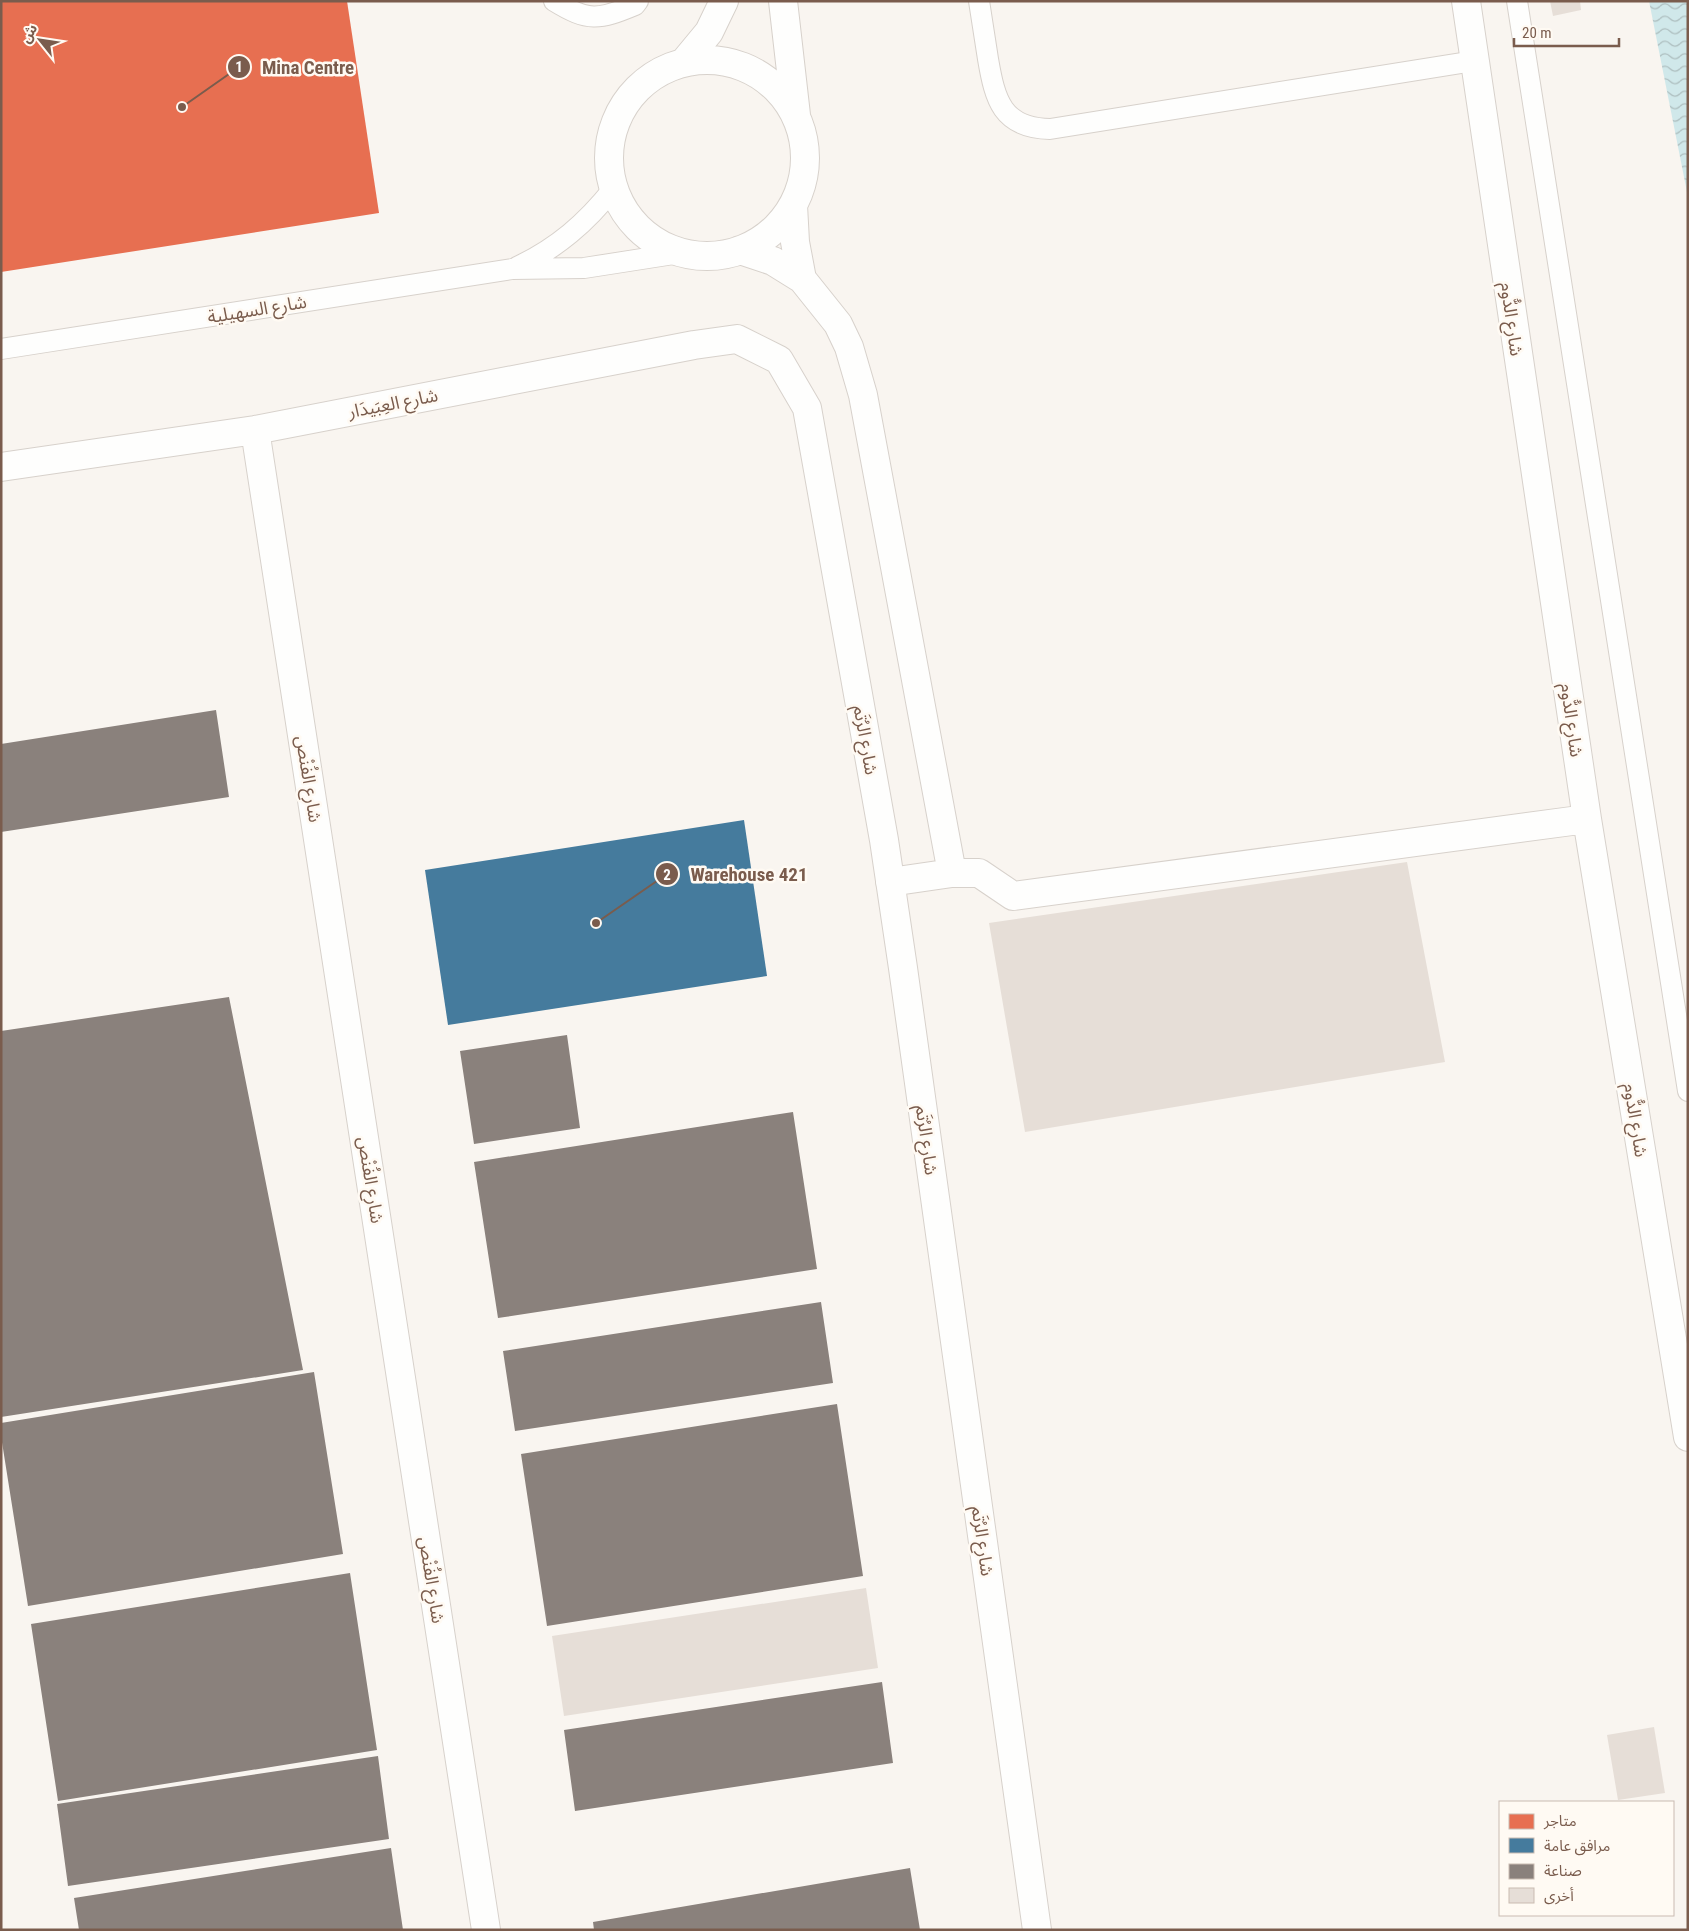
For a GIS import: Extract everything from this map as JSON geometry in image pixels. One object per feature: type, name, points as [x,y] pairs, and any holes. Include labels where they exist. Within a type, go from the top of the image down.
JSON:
[{"type":"street","points":[[685,61],[709,32],[724,1]]},
{"type":"street","points":[[783,1],[796,116],[805,146],[803,176],[793,205],[761,240],[740,250],[720,256],[700,257],[680,253],[655,242],[634,225],[618,203],[610,176],[608,149],[617,118],[634,91],[660,70],[685,61],[712,59],[738,64],[762,76],[782,94],[796,116]]},
{"type":"street","name":"شارع الدُّوم","points":[[1466,1],[1587,819],[1688,1436]]},
{"type":"street","points":[[793,205],[795,242],[802,278]]},
{"type":"street","points":[[740,250],[773,261],[802,278],[838,324],[850,346],[861,387],[952,874]]},
{"type":"street","name":"شارع العِبَيدَار","points":[[1,468],[255,430],[694,345],[737,339],[779,360]]},
{"type":"street","name":"شارع الرُتَم","points":[[779,360],[807,408],[890,882],[1037,1930]]},
{"type":"street","name":"شارع الفُنْص","points":[[255,430],[486,1930]]},
{"type":"street","points":[[890,882],[952,874],[979,873],[1014,896],[1587,819]]},
{"type":"lane","points":[[554,1],[575,14],[606,17],[635,5],[638,1]]},
{"type":"lane","points":[[979,1],[996,98],[1012,119],[1023,125],[1036,128],[1059,127],[1474,61]]},
{"type":"lane","points":[[1517,1],[1688,1090]]},
{"type":"lane","name":"شارع السهيلية","points":[[512,269],[542,255],[569,237],[593,214],[613,189]]},
{"type":"lane","name":"شارع السهيلية","points":[[1,349],[512,269],[584,268],[680,253]]},
{"type":"water","points":[[1649,1],[1688,1],[1688,197]]},
{"type":"building: متاجر","points":[[1,1],[347,1],[379,213],[1,272]]},
{"type":"building: مرافق عامة","points":[[744,820],[767,976],[448,1025],[425,870]]},
{"type":"building: صناعة","points":[[216,710],[229,797],[1,832],[1,744]]},
{"type":"building: صناعة","points":[[229,997],[303,1370],[1,1417],[1,1031]]},
{"type":"building: صناعة","points":[[567,1035],[580,1128],[474,1144],[460,1051]]},
{"type":"building: صناعة","points":[[793,1112],[817,1269],[498,1318],[474,1162]]},
{"type":"building: صناعة","points":[[821,1302],[833,1383],[515,1431],[503,1351]]},
{"type":"building: صناعة","points":[[314,1372],[343,1554],[28,1606],[1,1436],[1,1423]]},
{"type":"building: صناعة","points":[[837,1404],[863,1576],[547,1626],[521,1454]]},
{"type":"building: صناعة","points":[[350,1573],[377,1750],[58,1801],[31,1624]]},
{"type":"building: صناعة","points":[[882,1682],[893,1763],[575,1811],[564,1730]]},
{"type":"building: صناعة","points":[[378,1756],[389,1839],[68,1886],[57,1804]]},
{"type":"building: صناعة","points":[[391,1848],[403,1930],[79,1930],[74,1898]]},
{"type":"building: صناعة","points":[[910,1868],[920,1930],[594,1930],[593,1922]]},
{"type":"building: أخرى","points":[[1550,1],[1580,1],[1581,10],[1553,16]]},
{"type":"building: أخرى","points":[[1407,862],[1445,1062],[1025,1132],[989,923]]},
{"type":"building: أخرى","points":[[866,1588],[878,1668],[564,1716],[552,1636]]},
{"type":"building: أخرى","points":[[1654,1727],[1665,1793],[1618,1800],[1607,1735]]},
{"type":"place","name":"Mina Centre","points":[[182,107]]},
{"type":"place","name":"Warehouse 421","points":[[596,923]]}]
